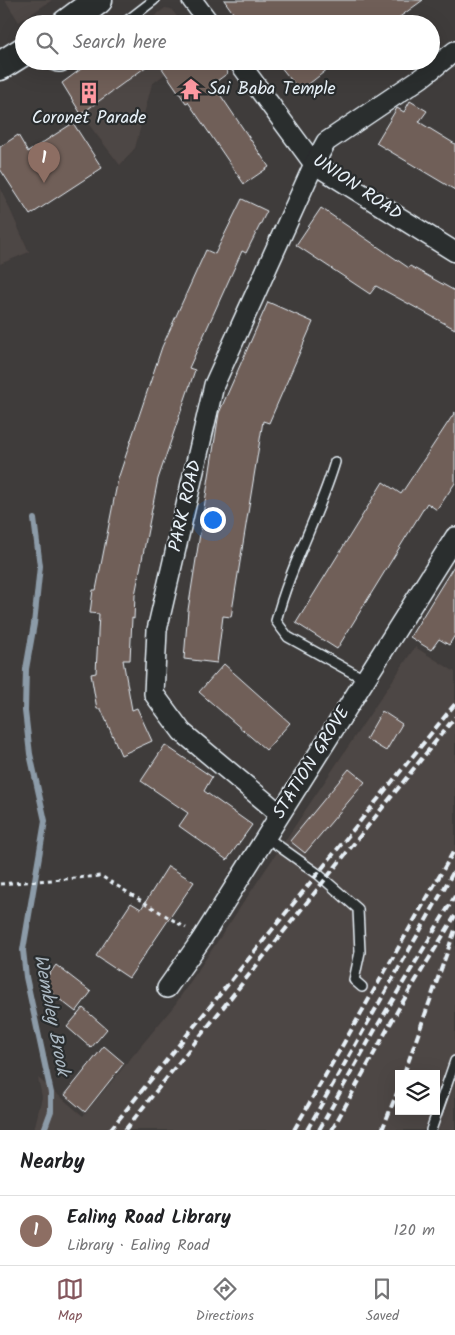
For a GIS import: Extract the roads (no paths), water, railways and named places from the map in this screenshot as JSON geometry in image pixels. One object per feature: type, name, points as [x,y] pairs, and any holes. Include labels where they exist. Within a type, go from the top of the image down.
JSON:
[{"type":"main road","points":[[78,15],[98,0]]},
{"type":"main road","points":[[0,66],[15,57]]},
{"type":"street","points":[[192,0],[203,15]]},
{"type":"street","name":"PARK ROAD","points":[[440,63],[455,51]]},
{"type":"street","name":"UNION ROAD","points":[[245,70],[314,164],[455,252]]},
{"type":"street","name":"PARK ROAD","points":[[280,814],[182,732],[154,694],[157,630],[214,385],[314,164],[326,142],[431,70]]},
{"type":"street","name":"STATION GROVE","points":[[167,988],[201,940],[455,537]]},
{"type":"lane","points":[[135,15],[154,0]]},
{"type":"lane","points":[[335,462],[327,488],[283,594],[276,621],[288,637],[364,679]]},
{"type":"lane","points":[[266,837],[318,874],[358,909],[360,952],[354,980],[362,987]]},
{"type":"lane","points":[[430,1130],[455,1061]]},
{"type":"waterway","name":"Wembley Brook","points":[[34,519],[40,566],[34,624],[26,669],[25,711],[30,754],[45,821],[23,950],[26,977],[51,1093],[51,1111],[44,1130]]},
{"type":"railway","points":[[110,1130],[455,704]]},
{"type":"railway","points":[[125,1130],[455,717]]},
{"type":"railway","points":[[294,1130],[455,849]]},
{"type":"railway","points":[[307,1130],[455,869]]},
{"type":"railway","points":[[319,1130],[376,1028],[455,896]]},
{"type":"railway","points":[[332,1130],[399,1008],[455,916]]},
{"type":"railway","points":[[405,1070],[455,930]]},
{"type":"railway","points":[[382,1130],[395,1098]]},
{"type":"place","name":"Sai Baba Temple","points":[[191,89]]},
{"type":"place","name":"Coronet Parade","points":[[89,93]]},
{"type":"place","name":"Ealing Road Library","points":[[44,183]]}]
